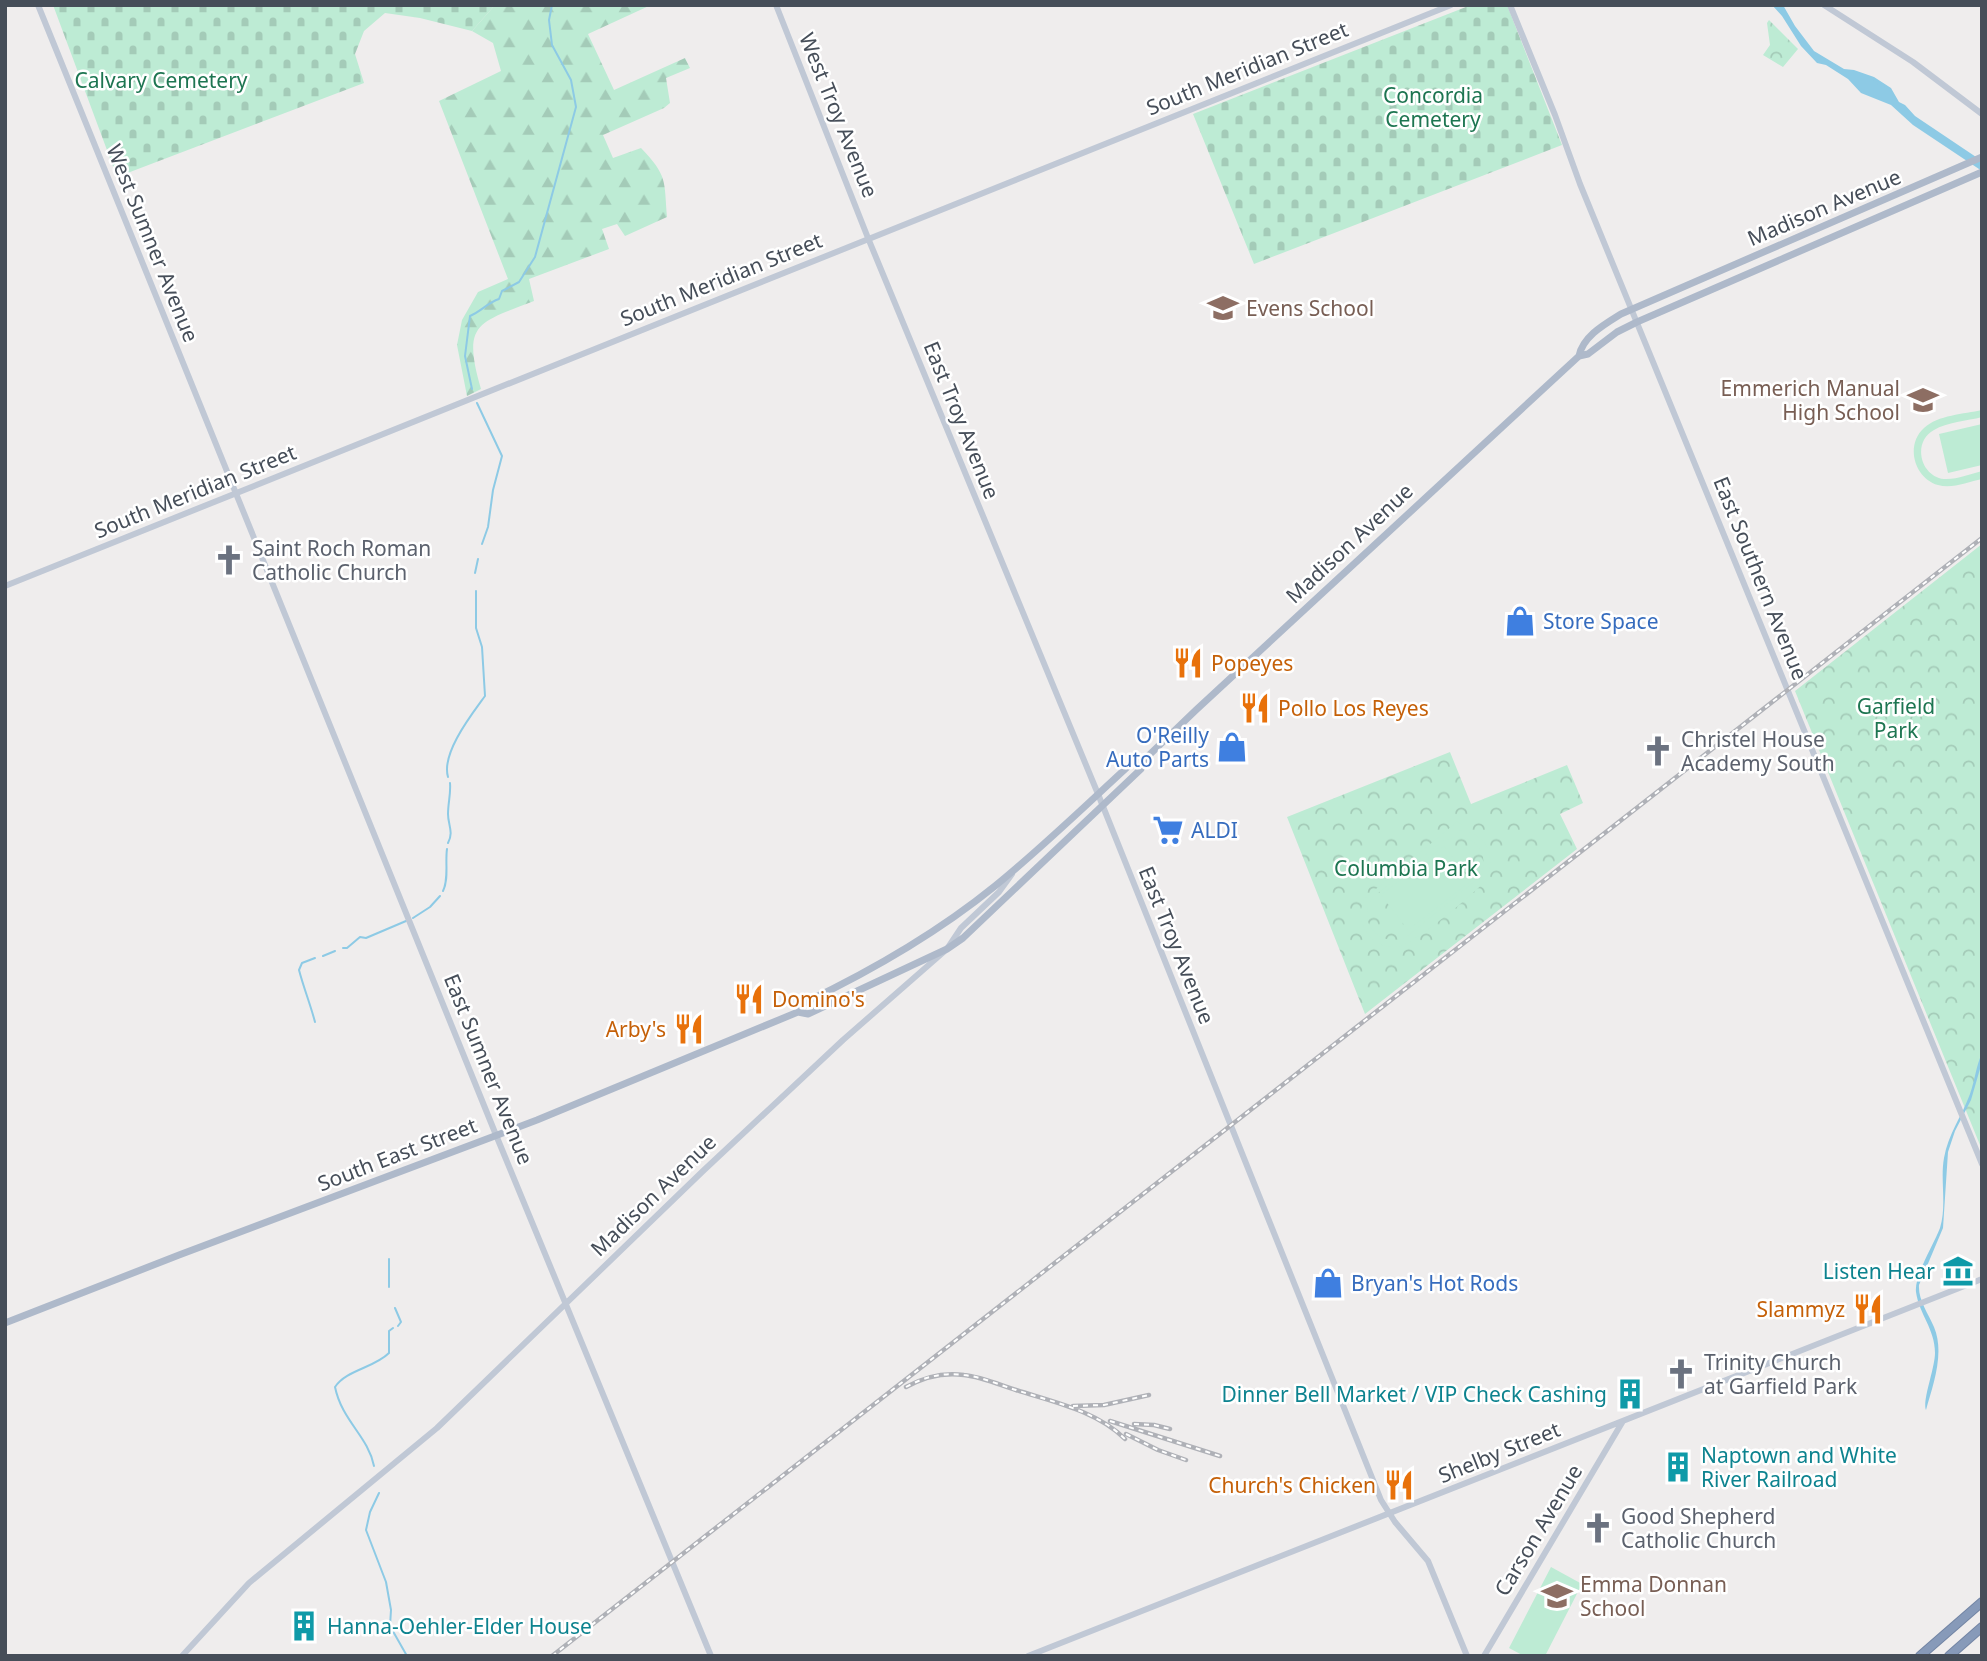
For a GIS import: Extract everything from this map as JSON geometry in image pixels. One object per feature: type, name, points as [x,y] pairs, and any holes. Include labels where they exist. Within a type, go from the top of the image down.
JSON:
[{"type":"highway","points":[[1920,1656],[1980,1603]]},
{"type":"highway","points":[[1949,1656],[1982,1628]]},
{"type":"main road","name":"West Sumner Avenue","points":[[38,5],[235,494]]},
{"type":"main road","name":"West Troy Avenue","points":[[776,5],[868,238]]},
{"type":"main road","name":"South Meridian Street","points":[[5,586],[1451,5]]},
{"type":"main road","name":"East Southern Avenue","points":[[1510,5],[1631,309],[1982,1164]]},
{"type":"main road","points":[[1824,5],[1913,62],[1982,114]]},
{"type":"main road","name":"Madison Avenue","points":[[1579,356],[1581,346],[1594,333],[1631,309],[1982,157]]},
{"type":"main road","name":"Madison Avenue","points":[[962,938],[1103,807],[1141,769],[1145,759],[1385,533],[1579,356],[1588,354],[1617,332],[1637,322],[1982,172]]},
{"type":"main road","name":"East Troy Avenue","points":[[868,238],[1098,794],[1378,1493],[1389,1514],[1428,1560],[1467,1656]]},
{"type":"main road","name":"East Sumner Avenue","points":[[235,494],[302,652],[496,1135],[711,1656]]},
{"type":"main road","name":"Madison Avenue","points":[[182,1656],[249,1583],[437,1428],[621,1249],[839,1044],[947,949],[961,928],[999,892],[1015,870],[1134,761],[1145,759]]},
{"type":"main road","name":"South East Street","points":[[798,1012],[804,1003],[854,978],[924,937],[1015,870]]},
{"type":"main road","name":"South East Street","points":[[5,1323],[496,1135],[798,1012],[808,1014],[947,949],[962,938]]},
{"type":"main road","name":"Shelby Street","points":[[1028,1656],[1982,1279]]},
{"type":"main road","name":"Carson Avenue","points":[[1484,1656],[1623,1421]]},
{"type":"green space","name":"Calvary Cemetery","points":[[53,5],[495,5],[472,31],[420,18],[385,13],[364,31],[355,54],[364,83],[117,177]]},
{"type":"green space","points":[[495,5],[651,5],[588,34],[614,90],[685,58],[690,68],[666,78],[670,103],[664,108],[603,135],[613,158],[641,148],[656,166],[665,187],[667,217],[625,236],[617,224],[602,229],[609,249],[529,279],[534,301],[499,315],[479,328],[474,338],[473,350],[481,389],[467,396],[457,345],[462,320],[478,292],[508,279],[439,101],[501,71],[493,43],[472,31]]},
{"type":"green space","name":"Concordia Cemetery","points":[[1471,5],[1507,5],[1562,145],[1254,264],[1193,114]]},
{"type":"green space","points":[[1769,20],[1798,49],[1783,67],[1763,55],[1770,45],[1767,23]]},
{"type":"green space","points":[[1982,410],[1982,417],[1951,423],[1934,430],[1927,435],[1921,450],[1924,465],[1936,477],[1953,479],[1982,471],[1982,479],[1949,486],[1938,485],[1923,476],[1914,452],[1918,435],[1924,428],[1936,420]]},
{"type":"green space","points":[[1982,424],[1982,465],[1948,473],[1939,434]]},
{"type":"green space","name":"Garfield Park","points":[[1982,544],[1982,1150],[1795,691]]},
{"type":"green space","name":"Columbia Park","points":[[1450,752],[1471,804],[1567,765],[1583,803],[1560,814],[1577,849],[1365,1014],[1287,817]]},
{"type":"green space","points":[[1458,821],[1462,826],[1458,830],[1476,835],[1487,847],[1490,863],[1485,881],[1469,897],[1408,943],[1391,947],[1373,940],[1362,925],[1365,898]],"holes":[[[1455,837],[1476,844],[1483,855],[1480,877],[1405,938],[1395,940],[1379,936],[1369,924],[1367,916],[1372,898],[1443,841]]]},
{"type":"green space","points":[[1444,846],[1471,881],[1408,930],[1381,895]]},
{"type":"green space","points":[[1551,1567],[1582,1584],[1545,1656],[1524,1656],[1509,1648]]},
{"type":"water","points":[[1772,5],[1783,5],[1814,51],[1844,69],[1874,77],[1891,88],[1899,102],[1915,116],[1982,161],[1982,171],[1913,125],[1891,105],[1861,93],[1848,79],[1826,65],[1817,63],[1801,46]]},
{"type":"water","points":[[1982,1053],[1971,1100],[1948,1152],[1943,1228],[1919,1285],[1920,1296],[1934,1327],[1938,1347],[1935,1380],[1926,1410],[1935,1353],[1932,1336],[1918,1300],[1916,1285],[1942,1220],[1946,1149],[1970,1094]]},
{"type":"waterway","points":[[472,389],[465,356],[470,316],[499,299],[502,291],[519,282],[535,257],[576,107],[571,80],[552,45],[549,20],[552,5]]},
{"type":"waterway","points":[[1874,81],[1884,87]]},
{"type":"waterway","points":[[477,403],[502,456],[482,544]]},
{"type":"waterway","points":[[475,573],[478,559]]},
{"type":"waterway","points":[[448,777],[447,767],[453,746],[485,696],[482,647],[476,628],[476,591]]},
{"type":"waterway","points":[[448,843],[451,835],[448,814],[450,783]]},
{"type":"waterway","points":[[443,891],[447,849]]},
{"type":"waterway","points":[[413,918],[430,907],[440,896]]},
{"type":"waterway","points":[[343,948],[347,948],[360,937],[366,938],[406,921]]},
{"type":"waterway","points":[[323,956],[335,951]]},
{"type":"waterway","points":[[315,958],[302,963],[299,970],[315,1022]]},
{"type":"waterway","points":[[389,1259],[389,1287]]},
{"type":"waterway","points":[[395,1308],[401,1322],[398,1326]]},
{"type":"waterway","points":[[374,1466],[371,1455],[338,1399],[335,1387],[346,1377],[389,1353],[389,1331],[393,1328]]},
{"type":"waterway","points":[[379,1493],[370,1512],[366,1530],[386,1582],[391,1610],[390,1626],[407,1656]]},
{"type":"railway","points":[[552,1656],[1982,538]]},
{"type":"railway","points":[[906,1387],[941,1375],[977,1377],[1088,1414],[1114,1429],[1125,1439]]},
{"type":"railway","points":[[1073,1406],[1104,1405],[1149,1395]]},
{"type":"railway","points":[[1110,1421],[1220,1456]]},
{"type":"railway","points":[[1134,1424],[1170,1429]]},
{"type":"railway","points":[[1126,1434],[1186,1460]]},
{"type":"place","name":"Evens School","points":[[1223,308]]},
{"type":"place","name":"Emmerich Manual High School","points":[[1923,400]]},
{"type":"place","name":"Saint Roch Roman Catholic Church","points":[[229,560]]},
{"type":"place","name":"Store Space","points":[[1520,621]]},
{"type":"place","name":"Popeyes","points":[[1188,663]]},
{"type":"place","name":"Pollo Los Reyes","points":[[1255,708]]},
{"type":"place","name":"O'Reilly Auto Parts","points":[[1232,747]]},
{"type":"place","name":"Christel House Academy South","points":[[1658,751]]},
{"type":"place","name":"ALDI","points":[[1168,830]]},
{"type":"place","name":"Domino's","points":[[749,999]]},
{"type":"place","name":"Arby's","points":[[689,1029]]},
{"type":"place","name":"Listen Hear","points":[[1958,1271]]},
{"type":"place","name":"Bryan's Hot Rods","points":[[1328,1283]]},
{"type":"place","name":"Slammyz","points":[[1868,1309]]},
{"type":"place","name":"Trinity Church at Garfield Park","points":[[1681,1374]]},
{"type":"place","name":"Dinner Bell Market / VIP Check Cashing","points":[[1630,1394]]},
{"type":"place","name":"Naptown and White River Railroad","points":[[1678,1467]]},
{"type":"place","name":"Church's Chicken","points":[[1399,1485]]},
{"type":"place","name":"Good Shepherd Catholic Church","points":[[1598,1528]]},
{"type":"place","name":"Emma Donnan School","points":[[1557,1596]]},
{"type":"place","name":"Hanna-Oehler-Elder House","points":[[304,1626]]}]
